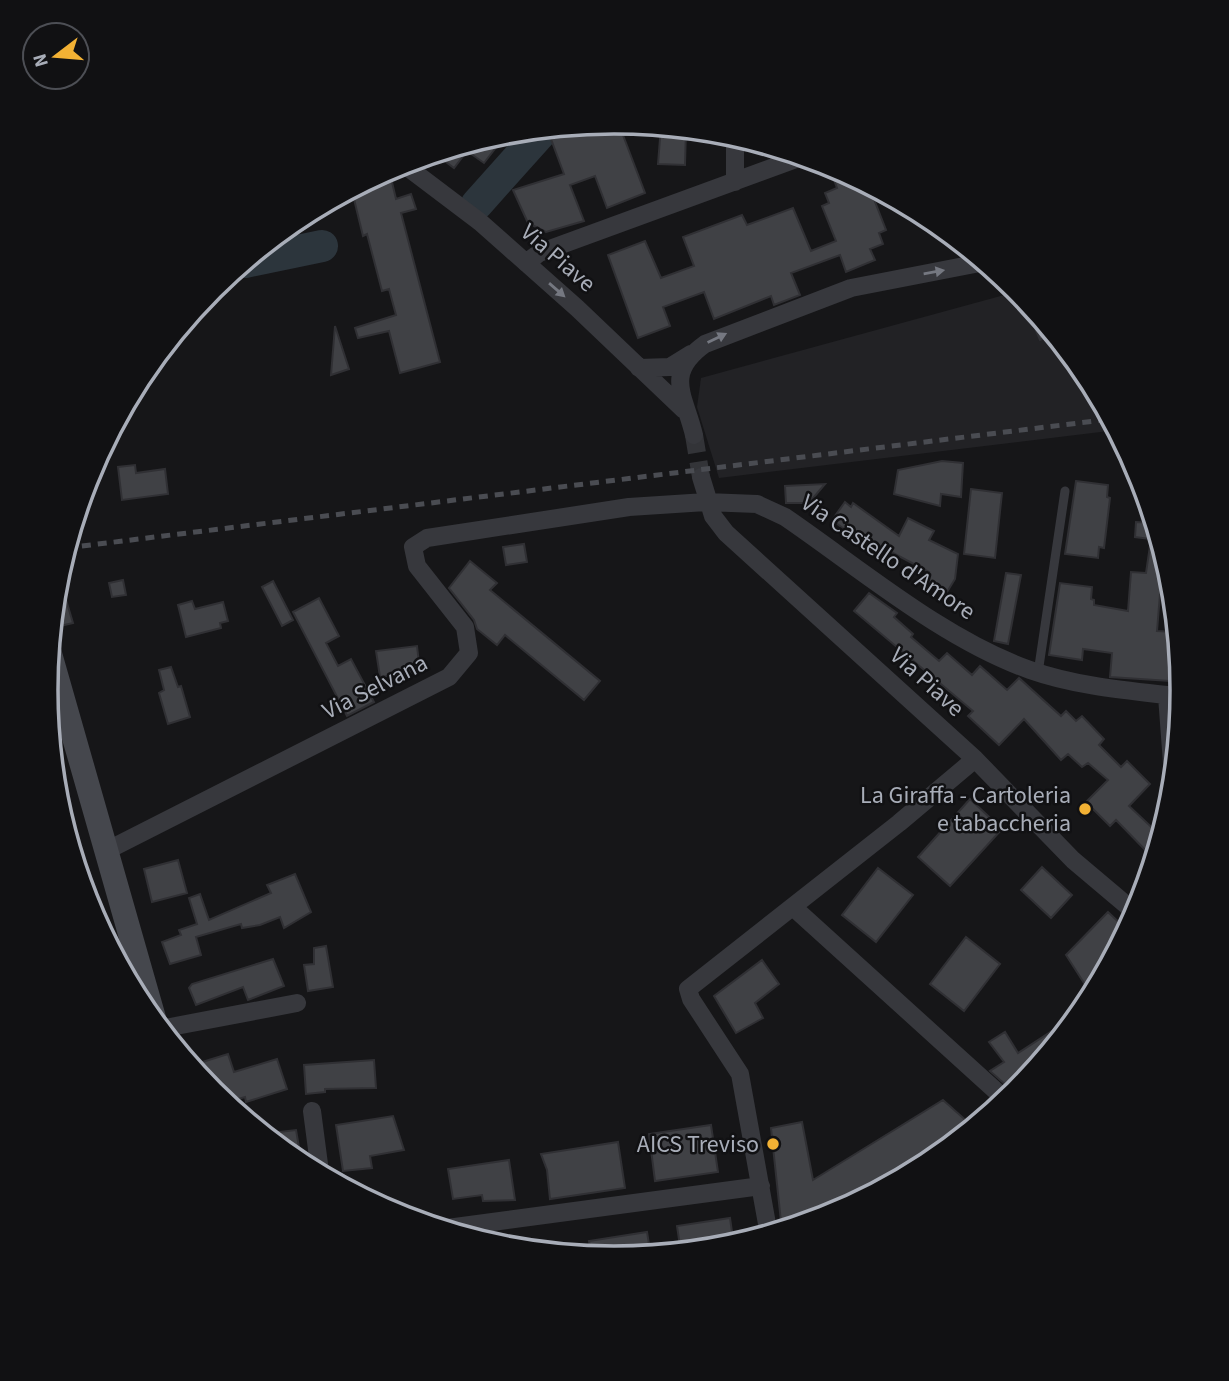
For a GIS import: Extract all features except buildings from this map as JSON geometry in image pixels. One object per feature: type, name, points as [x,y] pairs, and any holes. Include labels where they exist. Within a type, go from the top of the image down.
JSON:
[{"type":"street","points":[[735,147],[735,182]]},
{"type":"street","points":[[526,263],[540,253],[789,162]]},
{"type":"street","name":"Via Piave","points":[[414,171],[454,200],[526,263],[686,412],[694,435]]},
{"type":"street","points":[[639,368],[670,367],[727,333],[851,288],[972,264]]},
{"type":"street","points":[[686,412],[679,382],[691,354]]},
{"type":"street","name":"Via Piave","points":[[701,477],[706,502],[726,533],[975,759],[1073,860],[1128,906]]},
{"type":"street","name":"Via Castello d'Amore","points":[[706,502],[747,502],[776,512],[966,640],[1038,673],[1171,695]]},
{"type":"street","name":"Via Selvana","points":[[106,851],[449,677],[469,653],[465,628],[417,566],[413,547],[427,538],[629,507],[706,502]]},
{"type":"street","points":[[59,718],[106,851],[146,991]]},
{"type":"street","points":[[767,1226],[740,1074],[691,999],[688,989],[975,759]]},
{"type":"street","points":[[793,907],[998,1093]]},
{"type":"street","points":[[171,1027],[297,1003]]},
{"type":"street","points":[[312,1111],[319,1162]]},
{"type":"street","points":[[463,1226],[761,1186]]},
{"type":"lane","points":[[1038,673],[1065,491]]},
{"type":"shaded area","points":[[1006,295],[1056,352],[1107,431],[719,478],[697,407],[701,378]]},
{"type":"waterway","points":[[477,204],[534,140]]},
{"type":"waterway","points":[[265,258],[322,246]]},
{"type":"tunnel","points":[[694,435],[701,477]]},
{"type":"railway","points":[[77,547],[1101,420]]},
{"type":"place","name":"La Giraffa - Cartoleria e tabaccheria","points":[[1085,809]]},
{"type":"place","name":"AICS Treviso","points":[[773,1144]]}]
